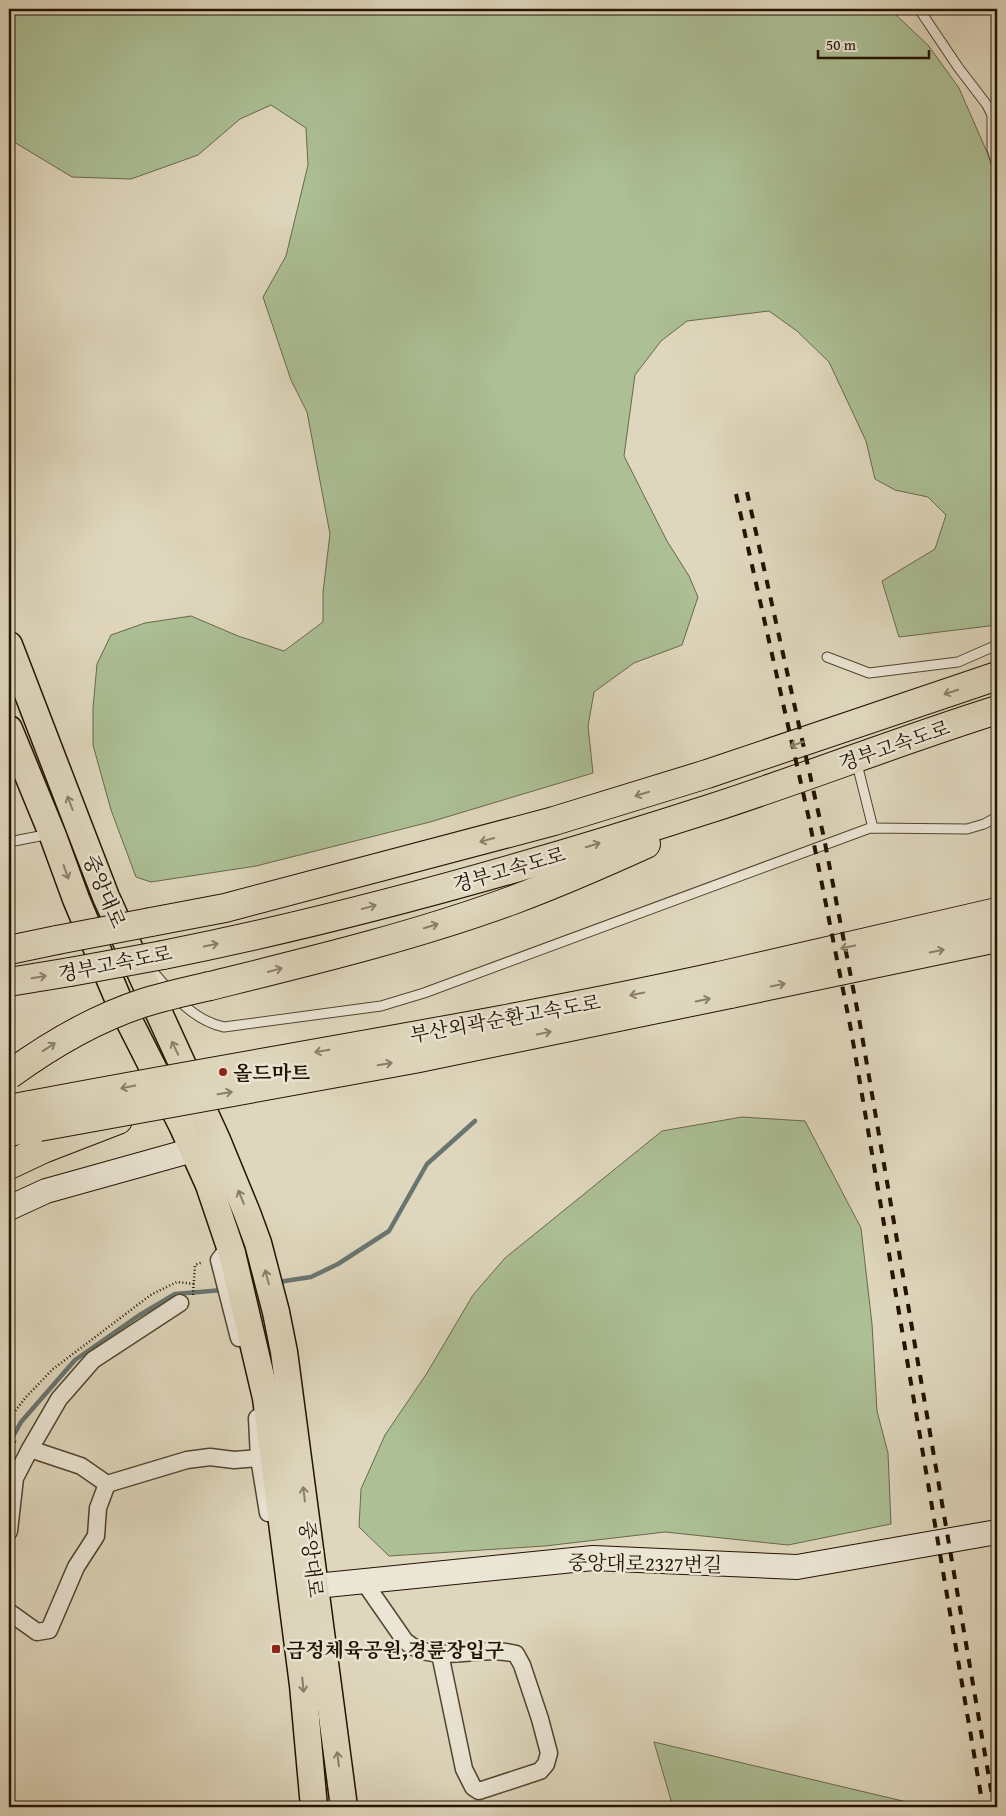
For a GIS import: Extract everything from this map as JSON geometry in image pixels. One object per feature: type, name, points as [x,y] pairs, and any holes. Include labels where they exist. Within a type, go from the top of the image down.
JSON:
[{"type":"highway","name":"경부고속도로","points":[[9,950],[224,908],[554,821],[707,774],[997,676]]},
{"type":"highway","name":"경부고속도로","points":[[9,982],[163,955],[315,921],[454,885],[713,808],[856,757],[997,710]]},
{"type":"highway","points":[[9,1075],[55,1043],[111,1015],[144,1003],[369,944],[511,900],[586,870],[773,787]]},
{"type":"highway","points":[[881,939],[997,896]]},
{"type":"highway","name":"부산외곽순환고속도로","points":[[32,1122],[166,1104],[414,1059],[724,985],[881,939],[997,912]]},
{"type":"highway","name":"부산외곽순환고속도로","points":[[9,1132],[32,1122],[196,1074],[619,998],[724,985],[997,938]]},
{"type":"highway","points":[[9,1165],[32,1122]]},
{"type":"main road","name":"중앙대로","points":[[9,645],[66,832],[76,899],[119,1001],[209,1185],[241,1320],[266,1398],[304,1589],[344,1807]]},
{"type":"main road","name":"중앙대로","points":[[9,729],[66,832],[106,898],[217,1140],[258,1243],[276,1312],[292,1406],[304,1589],[304,1685],[314,1807]]},
{"type":"street","points":[[9,1208],[46,1191],[193,1150],[217,1140]]},
{"type":"street","points":[[9,1532],[15,1478],[59,1399],[93,1360],[180,1304]]},
{"type":"street","points":[[241,1320],[256,1408],[259,1458],[280,1579],[304,1589]]},
{"type":"street","points":[[30,1449],[81,1466],[107,1484]]},
{"type":"street","points":[[107,1484],[187,1460],[210,1457],[234,1460],[259,1458]]},
{"type":"street","points":[[9,1612],[37,1632],[49,1630],[76,1567],[96,1536],[98,1508],[107,1484]]},
{"type":"street","name":"중앙대로2327번길","points":[[304,1589],[593,1558],[797,1567],[997,1532]]},
{"type":"street","points":[[364,1582],[405,1641],[413,1648],[440,1654],[505,1651],[516,1654],[522,1665],[549,1753],[546,1764],[540,1771],[490,1789],[479,1791],[473,1787],[464,1769],[440,1654]]},
{"type":"lane","points":[[919,9],[958,67],[987,105],[992,115],[992,149],[997,166]]},
{"type":"lane","points":[[827,657],[869,673],[958,662],[997,645]]},
{"type":"lane","points":[[856,757],[873,828]]},
{"type":"lane","points":[[124,937],[182,1004],[202,1019],[213,1024],[233,1027],[393,1003],[873,828],[967,829],[984,824],[997,817]]},
{"type":"lane","points":[[9,842],[66,832]]},
{"type":"path","points":[[195,1289],[195,1265],[214,1258],[226,1258]]},
{"type":"green space","points":[[9,9],[892,9],[928,45],[959,88],[997,175],[997,625],[899,637],[882,581],[935,549],[946,515],[928,497],[895,490],[875,479],[866,441],[829,362],[797,331],[769,311],[687,321],[661,341],[635,375],[624,456],[667,541],[689,576],[698,597],[682,645],[634,663],[594,692],[588,726],[593,773],[430,822],[256,866],[151,882],[136,877],[111,810],[93,745],[93,708],[97,664],[111,635],[145,623],[191,616],[238,636],[284,651],[323,622],[323,592],[330,534],[307,412],[291,380],[263,297],[286,256],[308,165],[306,128],[271,105],[240,119],[198,155],[131,179],[72,177],[9,139]]},
{"type":"green space","points":[[742,1117],[805,1121],[861,1228],[872,1324],[877,1411],[888,1453],[891,1524],[788,1545],[665,1532],[545,1546],[389,1556],[359,1527],[361,1489],[385,1435],[427,1373],[473,1295],[505,1258],[662,1131]]},
{"type":"green space","points":[[654,1742],[928,1807],[673,1807]]},
{"type":"waterway","points":[[278,1282],[311,1277],[338,1264],[389,1231],[427,1164],[475,1121]]},
{"type":"waterway","points":[[9,1444],[21,1422],[75,1360],[138,1316],[175,1294],[223,1290]]},
{"type":"railway","points":[[747,492],[824,838],[860,1024],[994,1807]]},
{"type":"railway","points":[[736,494],[809,819],[851,1030],[983,1807]]},
{"type":"place","name":"올드마트","points":[[223,1072]]},
{"type":"place","name":"금정체육공원,경륜장입구","points":[[276,1649]]}]
